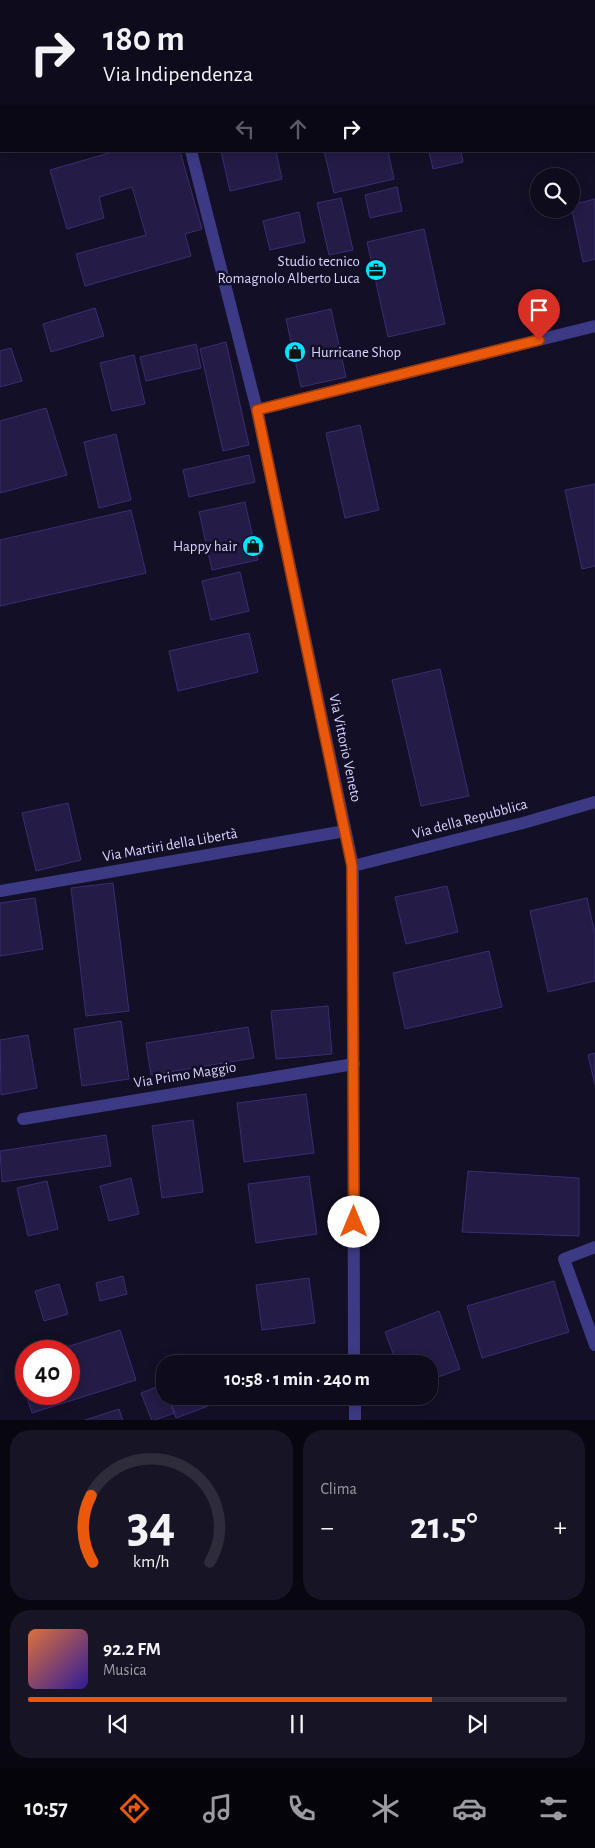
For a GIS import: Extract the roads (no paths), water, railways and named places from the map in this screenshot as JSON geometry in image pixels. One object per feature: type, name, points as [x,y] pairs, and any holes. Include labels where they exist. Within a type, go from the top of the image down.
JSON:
[{"type":"street","name":"Via Vittorio Veneto","points":[[191,152],[257,410],[352,866],[354,1355]]},
{"type":"street","points":[[257,410],[595,326]]},
{"type":"street","name":"Via della Repubblica","points":[[352,866],[523,823],[595,802]]},
{"type":"street","name":"Via Martiri della Libertà","points":[[0,891],[345,831]]},
{"type":"street","name":"Via Primo Maggio","points":[[23,1119],[354,1064]]},
{"type":"street","points":[[595,1247],[564,1259],[595,1345]]},
{"type":"street","points":[[354,1405],[355,1420]]},
{"type":"place","name":"Studio tecnico Romagnolo Alberto Luca","points":[[376,270]]},
{"type":"place","name":"Hurricane Shop","points":[[295,352]]},
{"type":"place","name":"Happy hair","points":[[253,546]]}]
